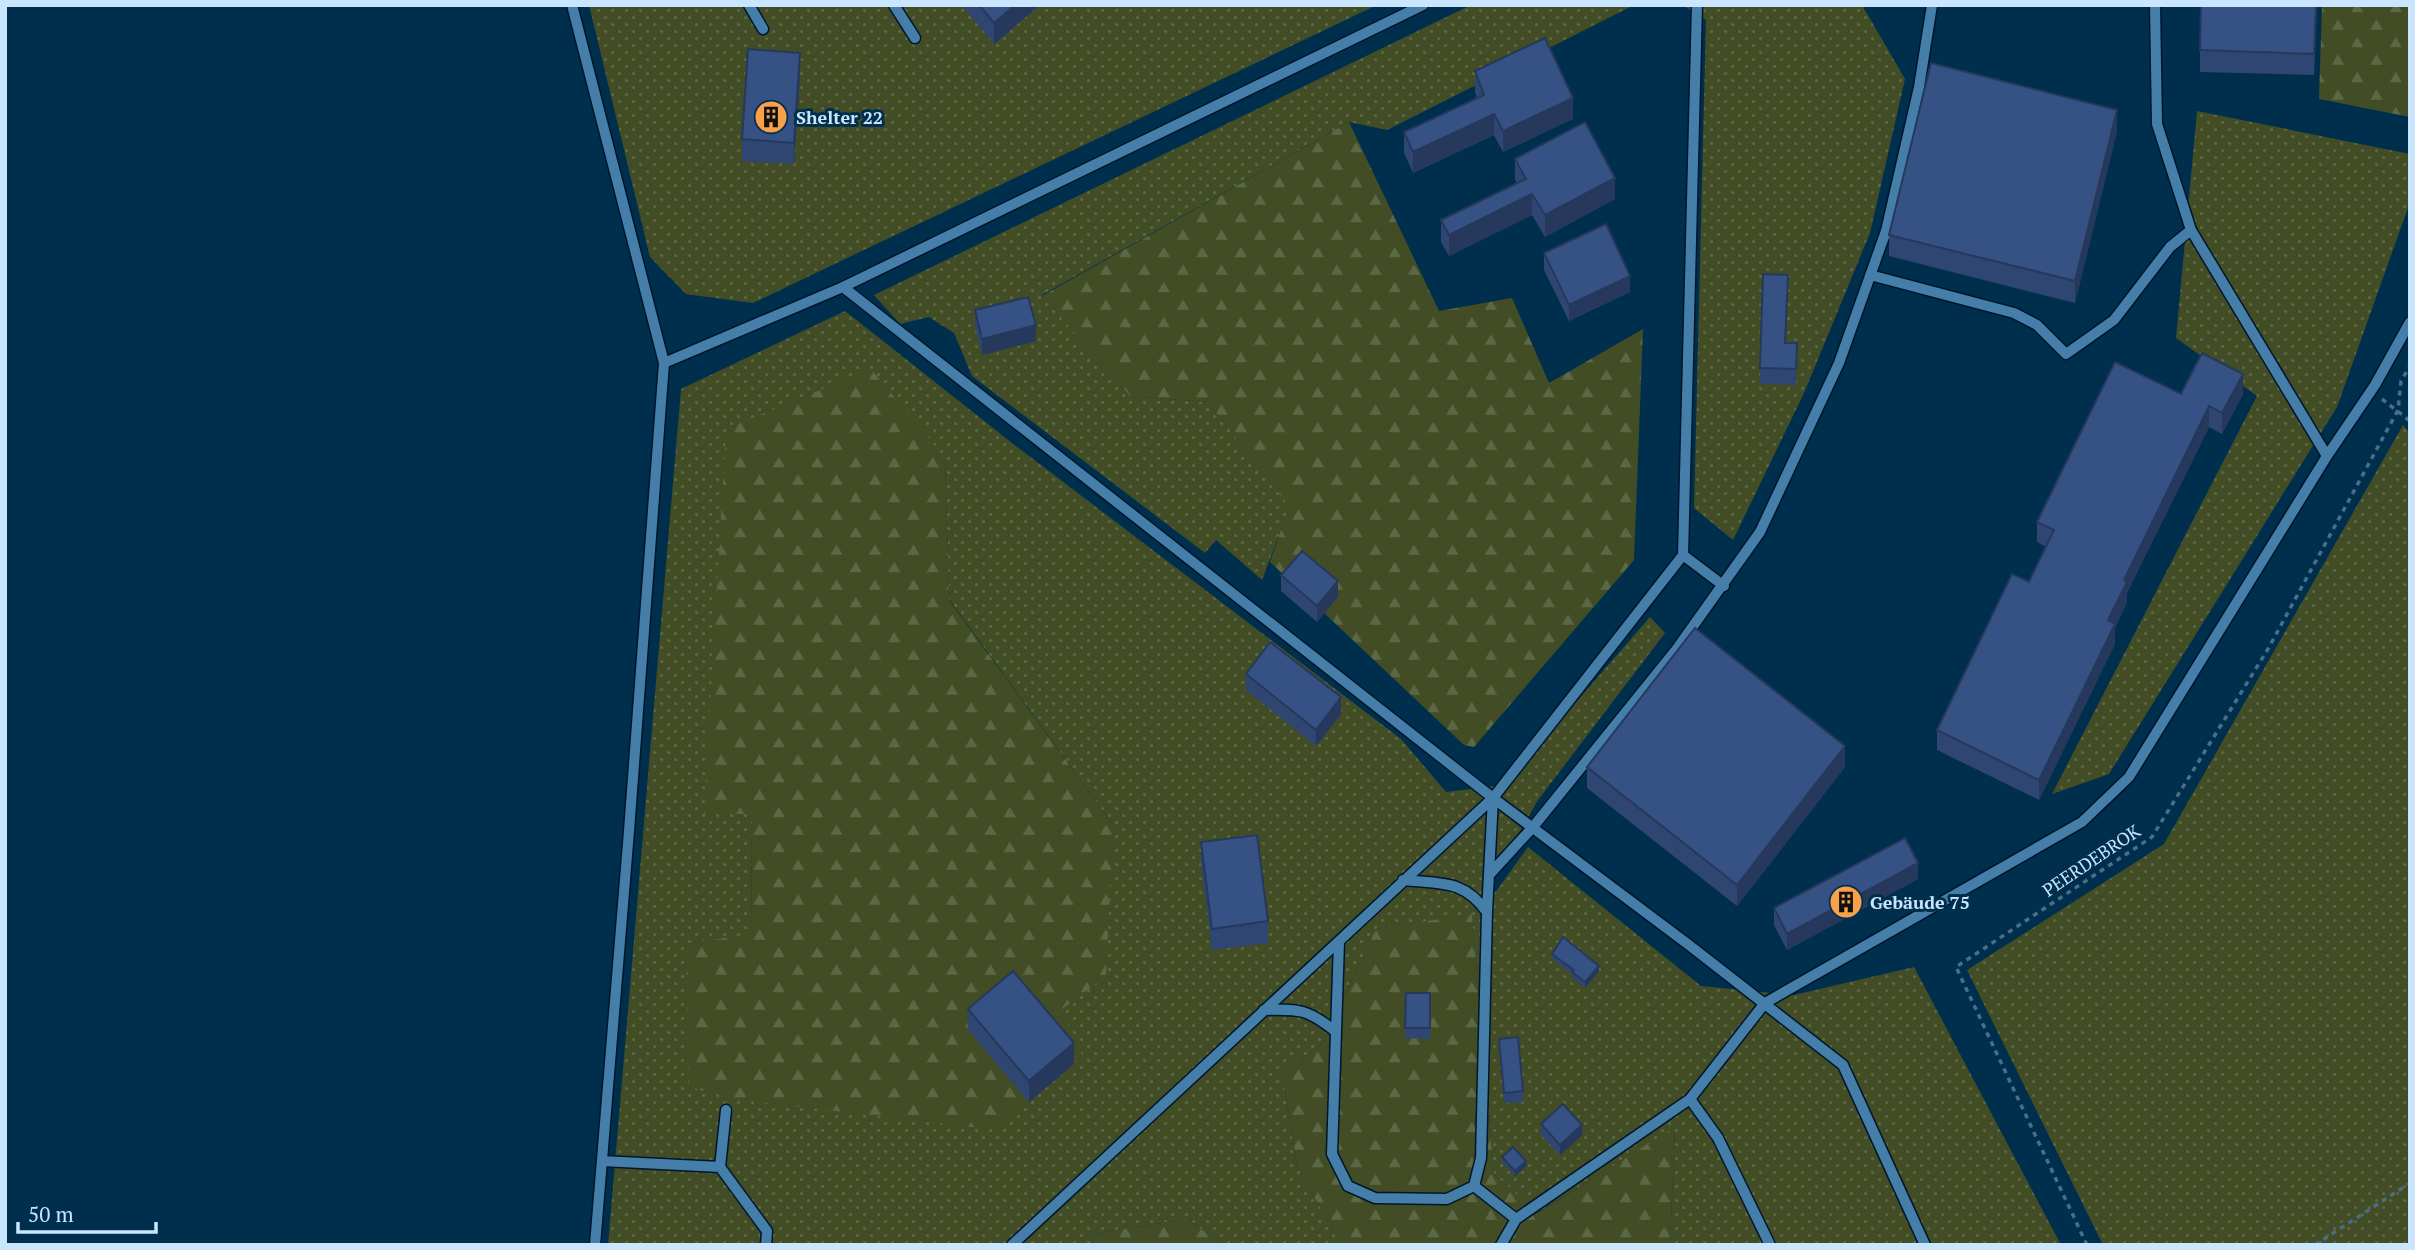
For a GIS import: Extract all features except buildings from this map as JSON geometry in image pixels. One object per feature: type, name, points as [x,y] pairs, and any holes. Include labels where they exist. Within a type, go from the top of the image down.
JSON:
[{"type":"lane","points":[[572,5],[664,363],[595,1245]]},
{"type":"lane","points":[[749,5],[763,29]]},
{"type":"lane","points":[[894,5],[915,38]]},
{"type":"lane","points":[[664,363],[843,287],[1423,5]]},
{"type":"lane","points":[[1012,1245],[1493,798],[1683,555],[1697,5]]},
{"type":"lane","points":[[1489,875],[1533,827],[1676,650],[1760,532],[1839,363],[1886,231],[1919,87],[1932,5]]},
{"type":"lane","points":[[2155,5],[2157,124],[2191,229],[2327,456]]},
{"type":"lane","points":[[1870,275],[2014,313],[2037,325],[2066,355],[2114,320],[2169,247],[2191,229]]},
{"type":"lane","points":[[843,287],[1493,798],[1843,1065],[1925,1245]]},
{"type":"lane","points":[[1501,1245],[1517,1219],[1690,1098],[1765,1003],[2082,822],[2129,778],[2327,456],[2375,385],[2410,322]]},
{"type":"lane","points":[[1683,555],[1724,586]]},
{"type":"lane","points":[[1474,1186],[1481,1158],[1487,912],[1493,798]]},
{"type":"lane","points":[[1403,880],[1454,885],[1475,896],[1487,912]]},
{"type":"lane","points":[[1339,942],[1332,1154],[1348,1186],[1374,1198],[1435,1199],[1447,1199],[1474,1186]]},
{"type":"lane","points":[[1264,1010],[1295,1009],[1316,1015],[1336,1031]]},
{"type":"lane","points":[[1690,1098],[1718,1138],[1770,1245]]},
{"type":"lane","points":[[726,1110],[720,1167],[767,1231],[766,1245]]},
{"type":"lane","points":[[602,1161],[720,1167]]},
{"type":"lane","points":[[1474,1186],[1517,1219]]},
{"type":"path","name":"PEERDEBROK","points":[[2087,1245],[1956,967],[2152,837],[2268,649],[2398,410],[2400,381],[2410,366]]},
{"type":"path","points":[[2398,410],[2410,421]]},
{"type":"path","points":[[2315,1245],[2410,1182]]},
{"type":"green space","points":[[589,5],[1377,5],[753,303],[686,294],[650,257]]},
{"type":"green space","points":[[1471,5],[1634,5],[1387,130],[1349,122],[1042,295],[1130,396],[1208,402],[1290,506],[1262,580],[1216,540],[1205,553],[972,376],[954,333],[929,317],[900,324],[874,295]]},
{"type":"green space","points":[[1683,5],[1862,5],[1905,79],[1870,233],[1804,393],[1733,540],[1694,508],[1706,20]]},
{"type":"green space","points":[[2322,5],[2410,5],[2410,117],[2319,99]]},
{"type":"green space","points":[[2197,111],[2410,154],[2410,202],[2337,407],[2109,774],[2052,794],[2257,396],[2176,338]]},
{"type":"green space","points":[[1349,122],[1439,311],[1512,298],[1549,383],[1643,329],[1634,560],[1474,747],[1464,745],[1270,562],[1289,506],[1208,402],[1130,396],[1042,296]]},
{"type":"green space","points":[[845,311],[1012,443],[1401,739],[1446,792],[1504,785],[1650,617],[1665,633],[1538,800],[1474,911],[1497,890],[1528,847],[1701,986],[1794,995],[1914,967],[2061,1245],[1670,1245],[1675,1128],[1537,1213],[1494,1174],[1472,915],[1376,929],[1321,1045],[1282,1071],[1297,1166],[1341,1245],[1222,1245],[1188,1219],[1096,1233],[1090,1245],[608,1245],[681,389]],"holes":[[[945,458],[949,599],[1113,825],[1061,1010],[686,944],[751,935],[752,814],[705,814]]]},
{"type":"green space","points":[[871,369],[945,458],[949,600],[1113,825],[1106,976],[1061,1010],[1082,1055],[996,1130],[742,1100],[689,1087],[686,944],[751,934],[752,814],[704,814],[726,429]]},
{"type":"green space","points":[[2403,425],[2410,433],[2410,1245],[2103,1245],[1967,970],[2164,844]]},
{"type":"green space","points":[[1472,914],[1494,1174],[1538,1213],[1675,1127],[1670,1245],[1341,1245],[1297,1166],[1282,1071],[1321,1045],[1376,929]]},
{"type":"green space","points":[[1188,1219],[1222,1245],[1090,1245],[1096,1233]]},
{"type":"place","name":"Shelter 22","points":[[771,117]]},
{"type":"place","name":"Gebäude 75","points":[[1846,902]]}]
